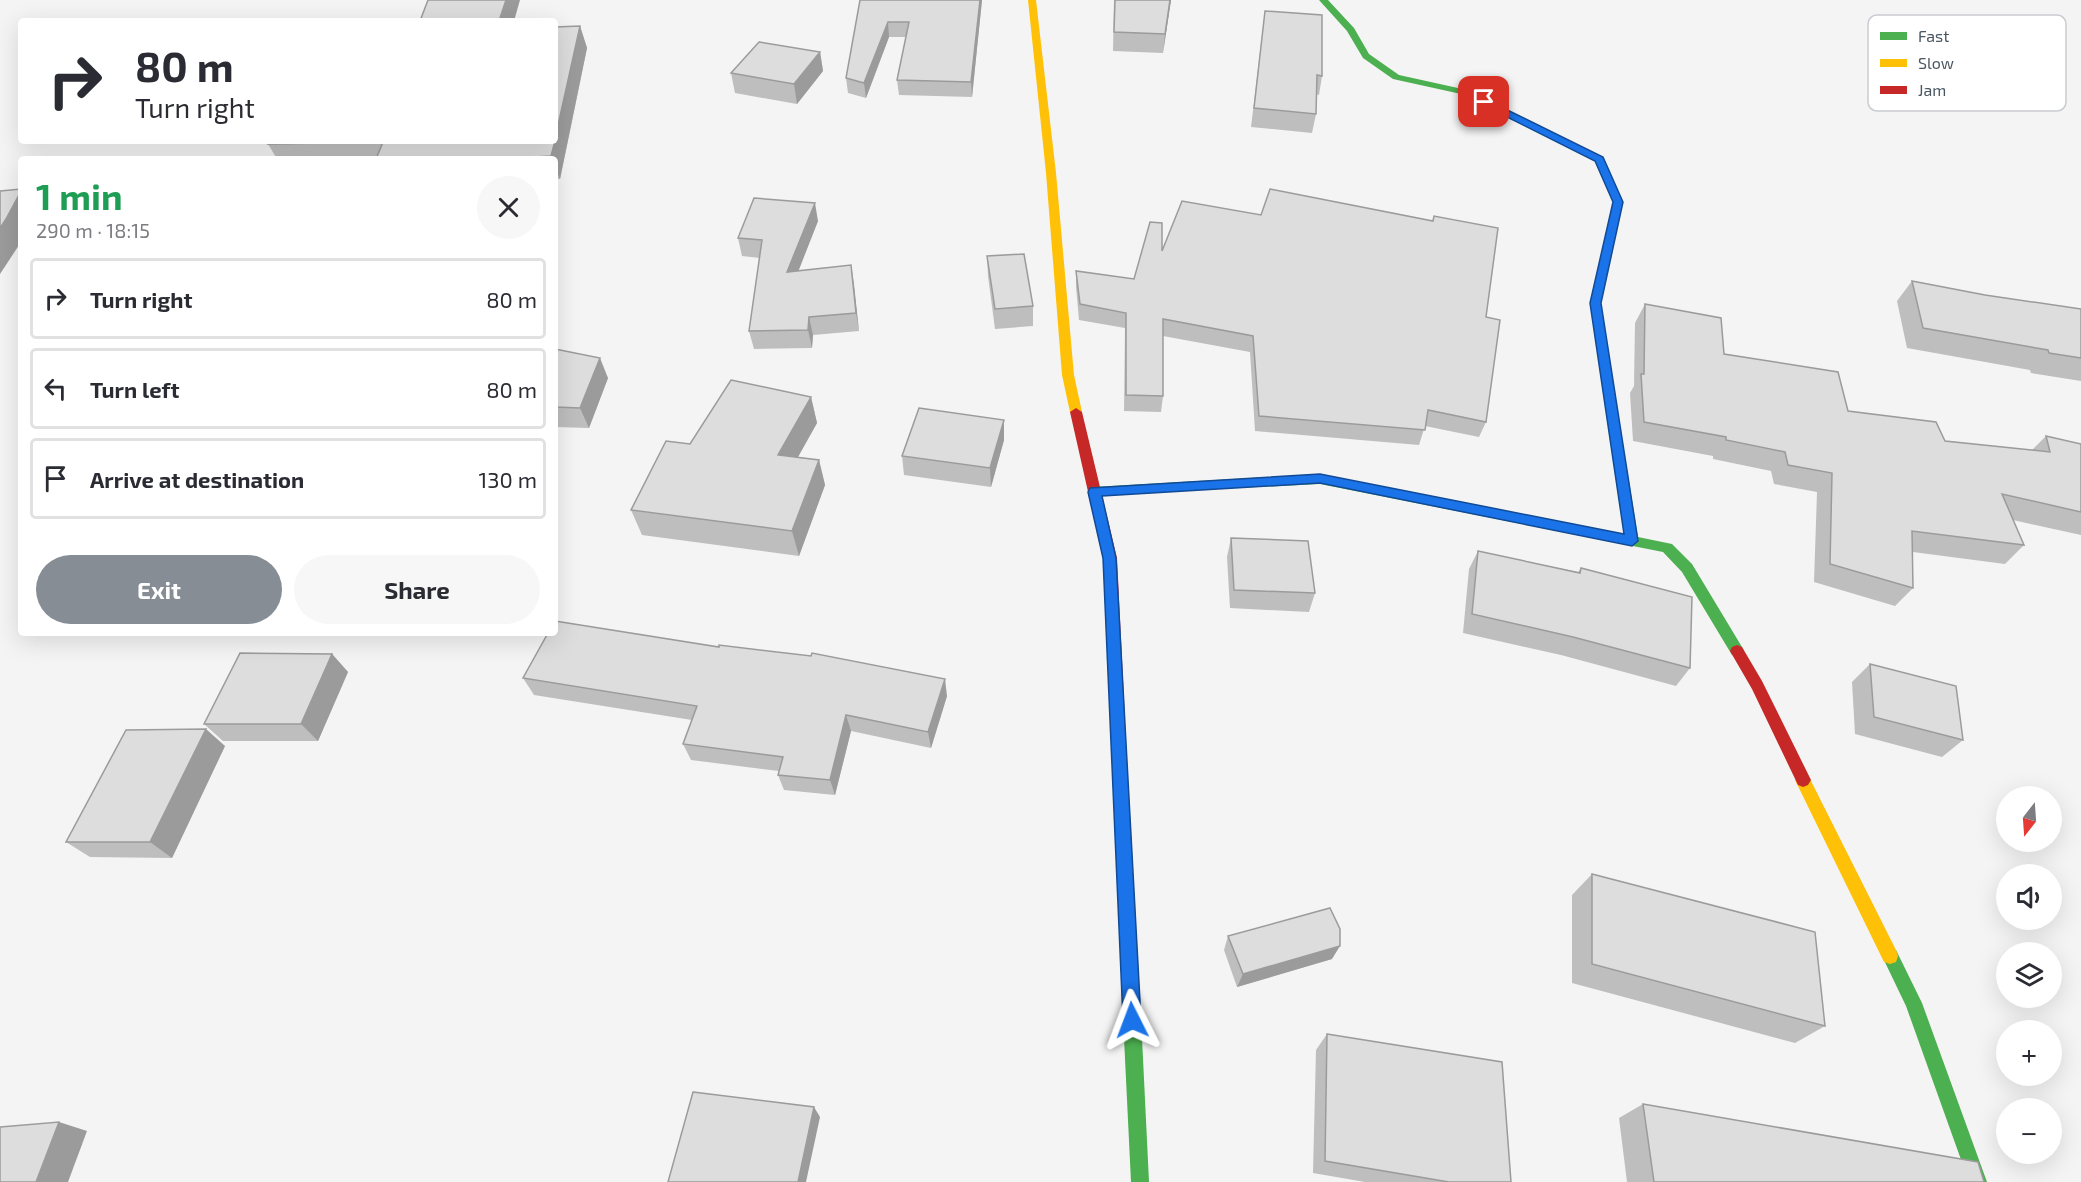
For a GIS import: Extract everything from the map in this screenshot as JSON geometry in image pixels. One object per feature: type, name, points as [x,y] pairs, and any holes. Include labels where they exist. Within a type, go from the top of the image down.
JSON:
[{"type":"street","points":[[1032,0],[1051,173],[1068,375],[1110,558],[1140,1182]]},
{"type":"street","points":[[1323,0],[1351,30],[1366,56],[1396,77],[1464,92],[1599,159],[1618,202],[1595,303],[1632,541]]},
{"type":"street","points":[[1094,492],[1320,479],[1667,548],[1687,567],[1757,685],[1913,1003],[1978,1182]]},
{"type":"building","points":[[428,0],[506,0],[500,18],[421,18]]},
{"type":"building","points":[[860,0],[980,0],[971,82],[897,80],[909,22],[888,22],[864,83],[846,78]]},
{"type":"building","points":[[1115,0],[1170,0],[1165,34],[1114,32]]},
{"type":"building","points":[[1265,11],[1322,15],[1322,76],[1317,75],[1316,114],[1254,108]]},
{"type":"building","points":[[580,26],[558,125],[558,27]]},
{"type":"building","points":[[759,42],[820,52],[794,84],[731,73]]},
{"type":"building","points":[[382,144],[554,144],[551,156],[377,156]]},
{"type":"building","points":[[18,189],[18,197],[0,228],[0,191]]},
{"type":"building","points":[[1270,189],[1433,221],[1434,216],[1498,228],[1486,317],[1500,320],[1486,422],[1428,410],[1425,430],[1259,416],[1253,336],[1163,319],[1163,396],[1126,395],[1126,313],[1080,304],[1076,271],[1134,279],[1150,222],[1162,223],[1162,251],[1182,201],[1261,215]]},
{"type":"building","points":[[754,198],[815,203],[787,272],[851,265],[856,313],[809,317],[808,330],[749,331],[762,240],[738,238]]},
{"type":"building","points":[[1024,254],[1033,306],[995,309],[987,256]]},
{"type":"building","points":[[1912,281],[1985,295],[2081,309],[2081,358],[1923,328]]},
{"type":"building","points":[[1645,304],[1721,318],[1724,354],[1838,372],[1848,411],[1936,422],[1945,441],[2050,452],[2046,436],[2081,444],[2081,512],[2002,494],[2024,545],[1912,531],[1913,588],[1830,564],[1832,473],[1788,465],[1785,452],[1726,440],[1726,437],[1644,422],[1641,374],[1644,374]]},
{"type":"building","points":[[558,350],[600,358],[580,408],[558,407]]},
{"type":"building","points":[[731,380],[811,397],[778,455],[819,460],[792,531],[631,510],[666,441],[690,444]]},
{"type":"building","points":[[919,408],[1004,420],[990,468],[902,456]]},
{"type":"building","points":[[1231,538],[1308,541],[1315,593],[1234,590]]},
{"type":"building","points":[[1478,551],[1580,573],[1581,568],[1692,597],[1690,668],[1573,637],[1472,614]]},
{"type":"building","points":[[558,621],[719,647],[719,645],[811,656],[812,653],[945,679],[928,732],[846,715],[830,780],[778,775],[783,757],[683,744],[697,706],[523,678],[546,636],[558,636]]},
{"type":"building","points":[[240,653],[332,654],[301,724],[204,724]]},
{"type":"building","points":[[1870,664],[1956,686],[1963,740],[1874,717]]},
{"type":"building","points":[[206,729],[150,842],[66,842],[126,730]]},
{"type":"building","points":[[1592,874],[1815,932],[1825,1026],[1592,964]]},
{"type":"building","points":[[1330,908],[1340,929],[1340,946],[1243,974],[1228,936]]},
{"type":"building","points":[[1327,1034],[1502,1062],[1511,1182],[1449,1182],[1325,1161]]},
{"type":"building","points":[[693,1092],[814,1107],[798,1182],[668,1182]]},
{"type":"building","points":[[1643,1104],[1978,1162],[1984,1182],[1654,1182]]},
{"type":"building","points":[[59,1122],[36,1182],[0,1182],[0,1127]]},
{"type":"traffic: fast","points":[[1323,0],[1351,30],[1366,56],[1396,77],[1464,92],[1599,159],[1618,202],[1595,303],[1632,541]]},
{"type":"traffic: fast","points":[[1094,492],[1320,479],[1667,548],[1687,568],[1737,651]]},
{"type":"traffic: fast","points":[[1890,956],[1913,1003],[1978,1182]]},
{"type":"traffic: fast","points":[[1131,997],[1140,1182]]},
{"type":"traffic: slow","points":[[1032,0],[1051,173],[1068,375],[1076,412]]},
{"type":"traffic: slow","points":[[1118,720],[1131,997]]},
{"type":"traffic: slow","points":[[1803,780],[1890,956]]},
{"type":"traffic: jam","points":[[1076,412],[1110,558],[1118,720]]},
{"type":"traffic: jam","points":[[1737,651],[1757,685],[1803,780]]},
{"type":"route","points":[[1132,1020],[1110,558],[1094,492],[1320,479],[1632,541],[1595,303],[1618,202],[1599,159],[1484,102]]}]
